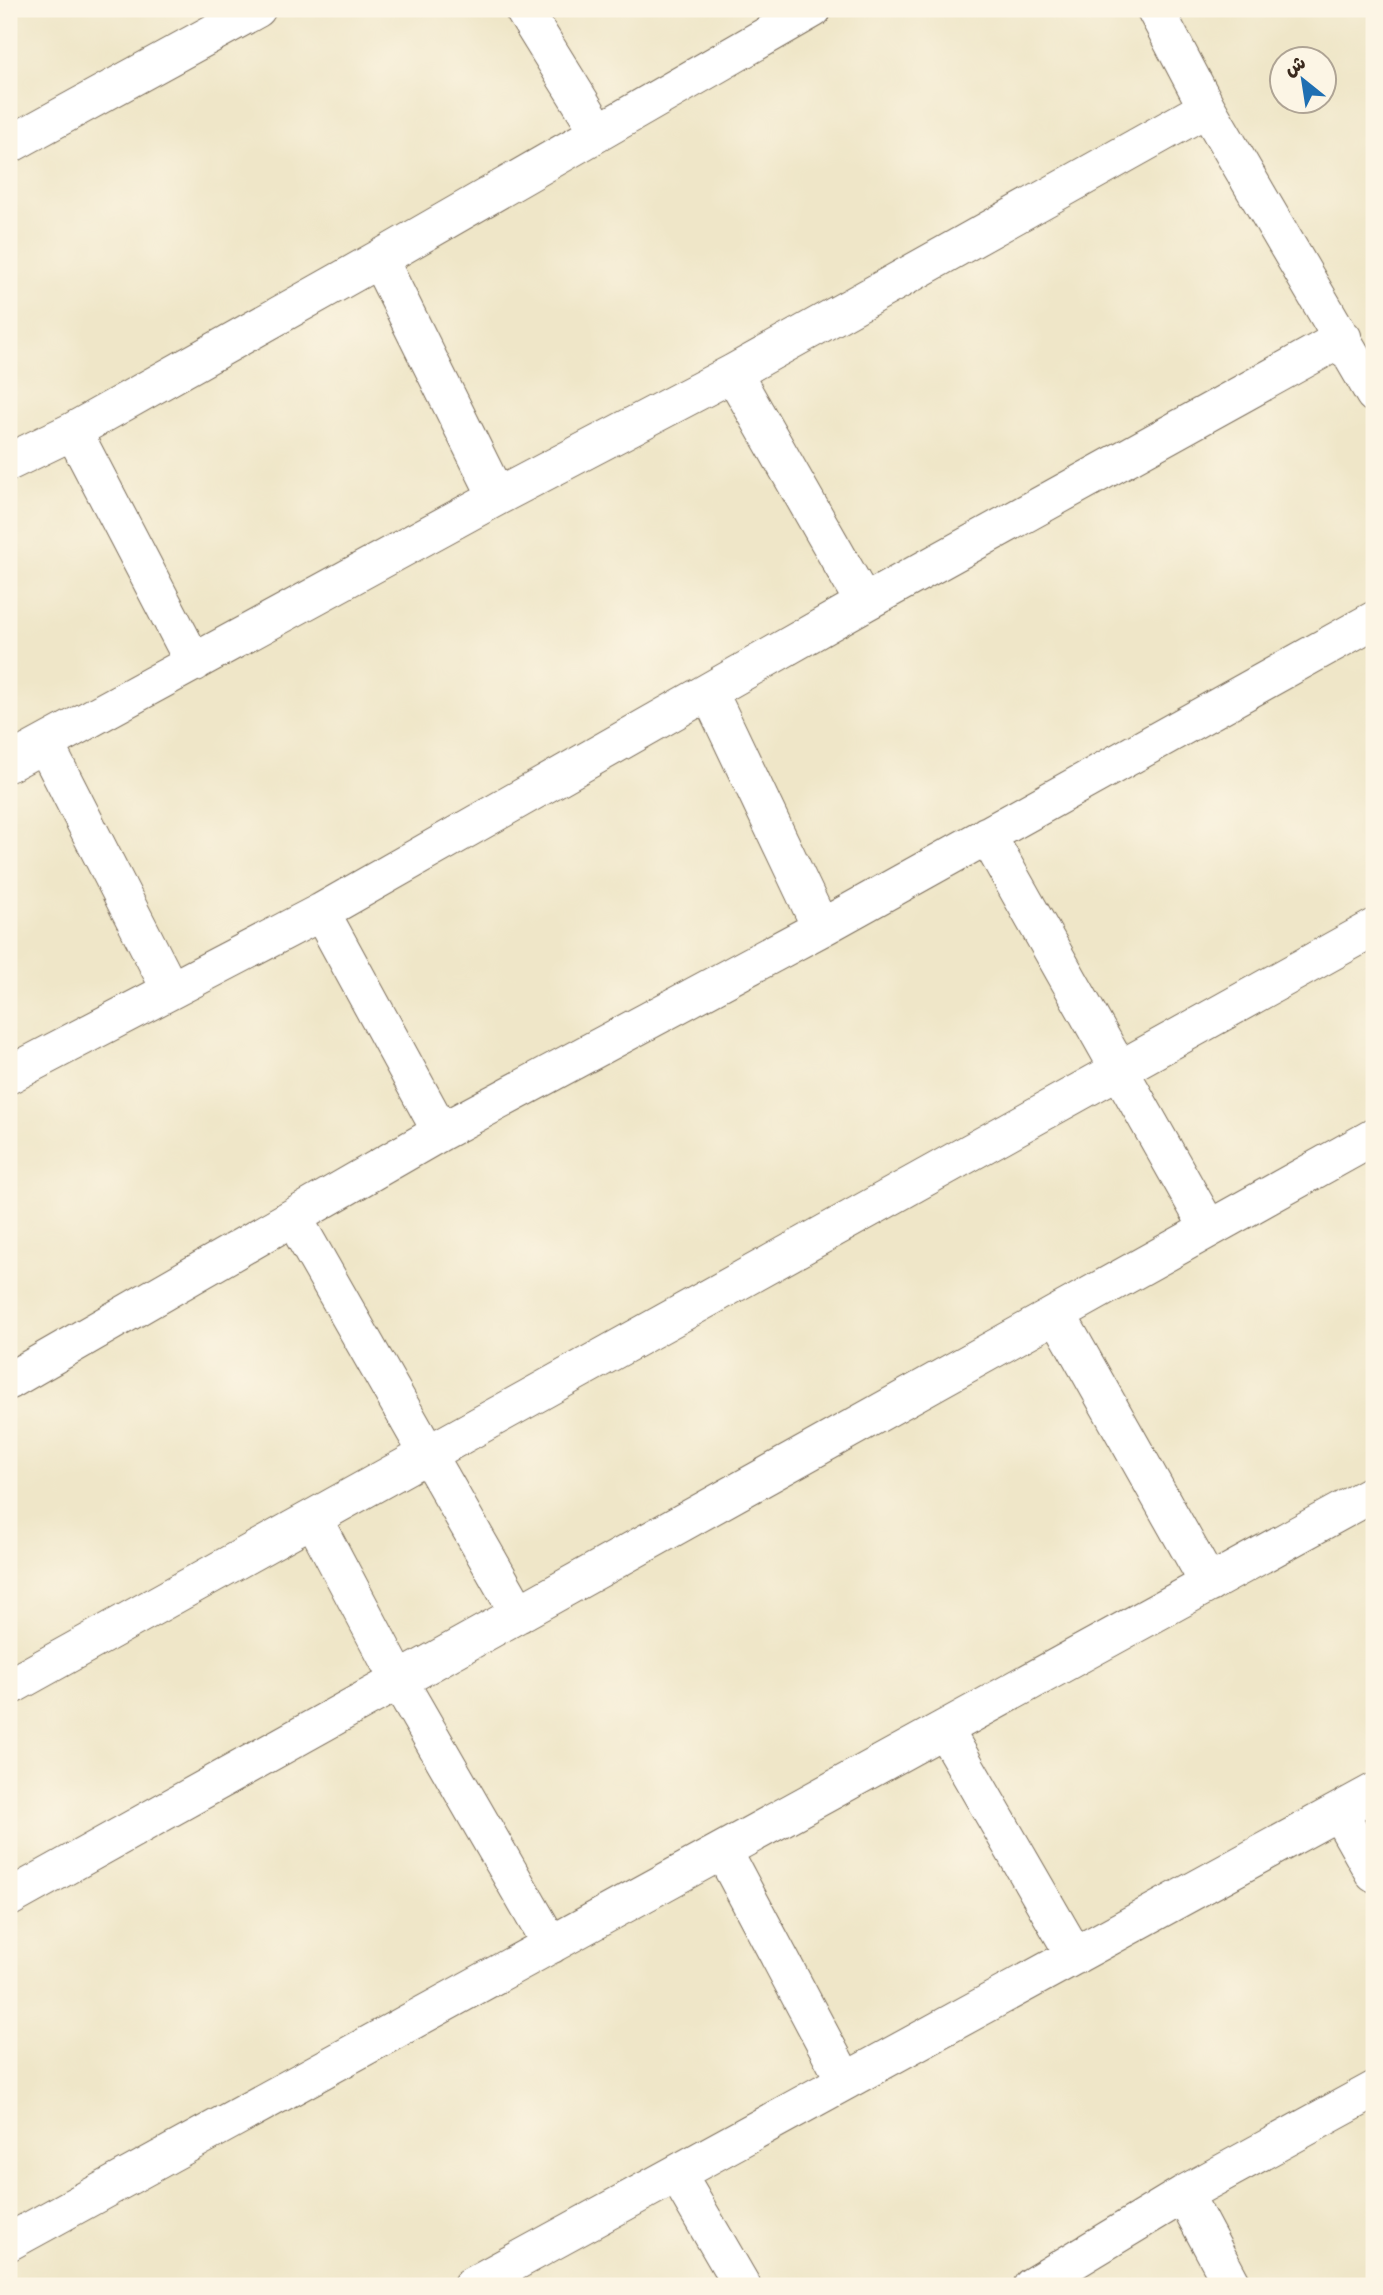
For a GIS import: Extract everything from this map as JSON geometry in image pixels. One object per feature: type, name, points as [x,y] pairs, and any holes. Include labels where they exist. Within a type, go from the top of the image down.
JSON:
[{"type":"street","points":[[523,9],[599,132]]},
{"type":"street","points":[[1155,9],[1207,108],[1374,394]]},
{"type":"street","points":[[9,145],[252,10]]},
{"type":"street","points":[[9,462],[74,431],[379,259],[803,11]]},
{"type":"street","points":[[9,763],[497,497],[733,373],[1207,108]]},
{"type":"street","points":[[379,259],[497,497]]},
{"type":"street","points":[[9,1075],[321,912],[864,603],[1343,338]]},
{"type":"street","points":[[733,373],[864,603]]},
{"type":"street","points":[[74,431],[194,663]]},
{"type":"street","points":[[9,1381],[441,1132],[821,928],[1374,620]]},
{"type":"street","points":[[709,692],[821,928]]},
{"type":"street","points":[[45,744],[170,989]]},
{"type":"street","points":[[987,835],[1209,1230]]},
{"type":"street","points":[[321,912],[441,1132]]},
{"type":"street","points":[[9,1687],[1374,928]]},
{"type":"street","points":[[9,1898],[1374,1137]]},
{"type":"street","points":[[294,1219],[519,1614]]},
{"type":"street","points":[[1057,1314],[1209,1584]]},
{"type":"street","points":[[9,2242],[1374,1493]]},
{"type":"street","points":[[313,1518],[398,1681],[551,1945]]},
{"type":"street","points":[[944,1729],[1075,1956]]},
{"type":"street","points":[[471,2286],[1374,1792]]},
{"type":"street","points":[[1339,1812],[1374,1874]]},
{"type":"street","points":[[723,1851],[845,2081]]},
{"type":"street","points":[[1032,2286],[1184,2194],[1374,2090]]},
{"type":"street","points":[[677,2174],[742,2286]]},
{"type":"street","points":[[1184,2194],[1233,2286]]}]
